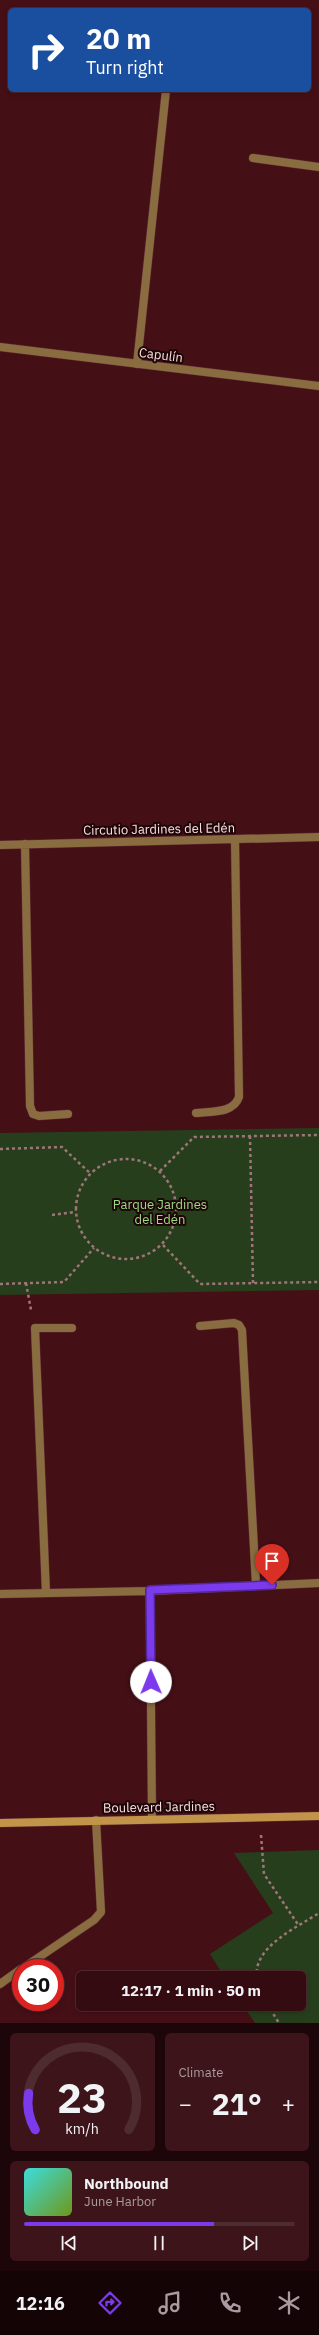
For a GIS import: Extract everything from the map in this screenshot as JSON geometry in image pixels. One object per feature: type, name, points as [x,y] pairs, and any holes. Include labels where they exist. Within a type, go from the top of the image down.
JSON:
[{"type":"street","points":[[136,364],[166,92]]},
{"type":"street","points":[[252,158],[319,167]]},
{"type":"street","name":"Capulín","points":[[0,347],[319,386]]},
{"type":"street","name":"Circutio Jardines del Edén","points":[[0,845],[319,837]]},
{"type":"street","points":[[196,1113],[230,1109],[236,1104],[239,1097],[235,839]]},
{"type":"street","points":[[25,844],[30,1106],[33,1114],[39,1116],[68,1114]]},
{"type":"street","points":[[200,1326],[234,1323],[239,1325],[242,1330],[256,1585]]},
{"type":"street","points":[[46,1593],[34,1328],[72,1328]]},
{"type":"street","points":[[0,1594],[319,1583]]},
{"type":"street","points":[[150,1590],[152,1819]]},
{"type":"street","name":"Boulevard Jardines","points":[[0,1823],[319,1816]]},
{"type":"street","points":[[37,1959],[94,1920],[101,1912],[96,1820]]},
{"type":"street","points":[[0,1984],[12,1976]]},
{"type":"path","points":[[160,1171],[194,1137],[319,1135]]},
{"type":"path","points":[[250,1136],[254,1283]]},
{"type":"path","points":[[0,1149],[62,1147],[91,1174]]},
{"type":"path","points":[[128,1158],[145,1162],[160,1171],[170,1183],[176,1199],[177,1215],[173,1231],[163,1245],[150,1254],[134,1259],[117,1259],[101,1253],[88,1243],[79,1228],[75,1212],[77,1195],[84,1180],[97,1168],[112,1160],[128,1158]]},
{"type":"path","points":[[52,1214],[75,1212]]},
{"type":"path","points":[[163,1245],[200,1284],[319,1282]]},
{"type":"path","points":[[0,1284],[64,1282],[94,1248]]},
{"type":"path","points":[[26,1283],[34,1328]]},
{"type":"path","points":[[260,1817],[264,1874],[299,1926]]},
{"type":"path","points":[[258,1971],[259,1961],[266,1948],[319,1913]]},
{"type":"path","points":[[271,2011],[279,2023]]},
{"type":"green space","name":"Parque Jardines del Edén","points":[[319,1128],[319,1290],[0,1295],[0,1133]]},
{"type":"green space","points":[[319,1850],[319,2023],[255,2023],[247,2011],[306,2011],[306,1971],[221,1971],[210,1954],[273,1913],[234,1853]]},
{"type":"route","points":[[151,1682],[150,1590],[272,1585]]}]
